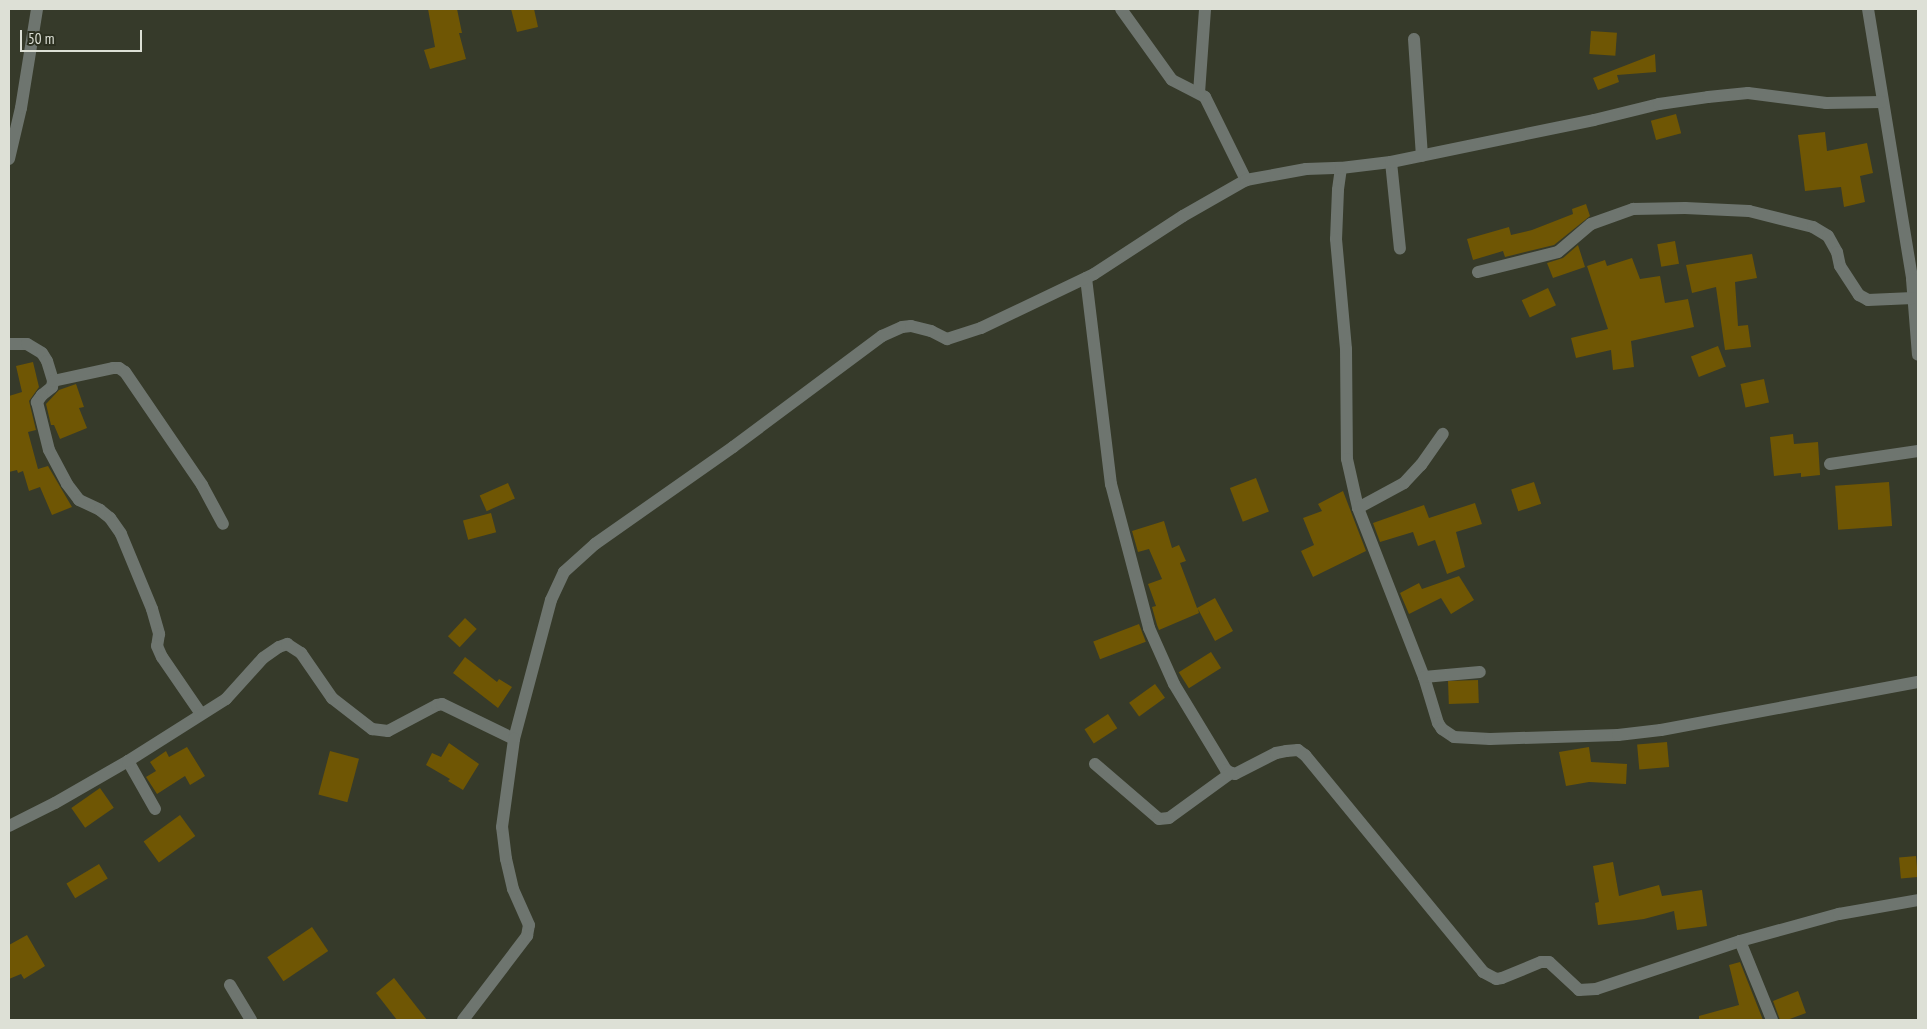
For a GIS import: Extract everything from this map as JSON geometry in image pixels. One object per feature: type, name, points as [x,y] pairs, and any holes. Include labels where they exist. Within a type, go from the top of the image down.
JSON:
[{"type":"street","points":[[9,159],[37,9]]},
{"type":"street","points":[[1121,9],[1172,80],[1205,97],[1246,180]]},
{"type":"street","points":[[1199,93],[1205,9]]},
{"type":"street","points":[[1868,9],[1882,102],[1915,279],[1913,298],[1918,355]]},
{"type":"street","points":[[1414,39],[1422,156]]},
{"type":"street","points":[[463,1020],[528,936],[529,925],[513,888],[506,858],[502,827],[514,739],[551,600],[564,572],[573,562],[668,491],[733,447],[882,336],[902,327],[911,326],[936,333],[942,338],[951,338],[981,328],[1086,278],[1178,219],[1246,180],[1306,169],[1342,168],[1391,162],[1594,120],[1659,104],[1715,96],[1748,93],[1826,103],[1882,102]]},
{"type":"street","points":[[1391,162],[1400,249]]},
{"type":"street","points":[[1342,168],[1338,190],[1336,239],[1346,348],[1348,459],[1358,508],[1424,677],[1438,723],[1442,729],[1454,737],[1490,739],[1566,738],[1652,731],[1918,682]]},
{"type":"street","points":[[1478,272],[1558,252],[1591,224],[1633,209],[1685,208],[1749,211],[1813,227],[1828,236],[1837,252],[1840,266],[1859,295],[1868,300],[1913,298]]},
{"type":"street","points":[[1086,278],[1111,484],[1149,628],[1157,651],[1174,684],[1226,770],[1231,773],[1235,774],[1286,751],[1298,750],[1305,756],[1479,968],[1496,979],[1541,962],[1549,962],[1579,990],[1596,988],[1740,941],[1839,914],[1918,900]]},
{"type":"street","points":[[9,344],[26,344],[42,353],[53,381],[52,387],[37,402],[49,450],[67,484],[79,500],[100,510],[110,518],[121,534],[152,608],[159,634],[158,646],[162,657],[201,714]]},
{"type":"street","points":[[53,381],[113,368],[119,368],[125,372],[202,485],[223,524]]},
{"type":"street","points":[[1358,508],[1404,483],[1421,466],[1443,434]]},
{"type":"street","points":[[1830,464],[1918,451]]},
{"type":"street","points":[[9,826],[56,803],[128,761],[226,699],[263,658],[287,644],[301,652],[332,698],[372,729],[388,731],[442,704],[514,739]]},
{"type":"street","points":[[1424,677],[1480,672]]},
{"type":"street","points":[[128,761],[156,809]]},
{"type":"street","points":[[1095,764],[1159,819],[1169,818],[1231,773]]},
{"type":"street","points":[[1740,941],[1772,1020]]},
{"type":"street","points":[[230,985],[251,1020]]},
{"type":"building","points":[[428,9],[457,9],[462,33],[459,33],[466,59],[430,69],[424,50],[435,47]]},
{"type":"building","points":[[511,9],[534,9],[538,27],[517,32]]},
{"type":"building","points":[[1591,31],[1617,33],[1615,56],[1589,54]]},
{"type":"building","points":[[1655,54],[1656,72],[1617,75],[1619,82],[1598,90],[1593,78]]},
{"type":"building","points":[[1676,114],[1681,133],[1656,140],[1651,121]]},
{"type":"building","points":[[1825,132],[1827,151],[1867,143],[1873,173],[1860,176],[1865,202],[1844,207],[1841,187],[1805,191],[1798,135]]},
{"type":"building","points":[[1586,204],[1590,216],[1554,245],[1505,257],[1503,251],[1473,260],[1467,239],[1509,227],[1511,235],[1532,230],[1573,214],[1572,209]]},
{"type":"building","points":[[1675,241],[1679,264],[1661,267],[1657,244]]},
{"type":"building","points":[[1578,245],[1585,267],[1553,278],[1547,263],[1563,258]]},
{"type":"building","points":[[1752,254],[1757,278],[1735,282],[1738,326],[1748,325],[1751,347],[1725,350],[1716,287],[1692,293],[1686,265]]},
{"type":"building","points":[[1632,258],[1640,279],[1660,276],[1665,303],[1688,299],[1694,327],[1631,341],[1634,367],[1613,370],[1611,350],[1576,358],[1571,338],[1608,329],[1587,266],[1605,260],[1607,266]]},
{"type":"building","points":[[1548,288],[1556,305],[1530,317],[1522,300]]},
{"type":"building","points":[[1718,346],[1726,367],[1699,377],[1691,356]]},
{"type":"building","points":[[33,362],[39,387],[29,401],[36,430],[28,432],[38,469],[48,466],[72,507],[52,515],[40,487],[29,491],[23,471],[18,473],[17,470],[9,472],[9,396],[22,392],[16,366]]},
{"type":"building","points":[[1764,379],[1769,402],[1746,407],[1741,384]]},
{"type":"building","points":[[76,384],[84,407],[79,408],[87,428],[60,439],[54,425],[51,425],[46,404],[59,390]]},
{"type":"building","points":[[1793,434],[1794,444],[1818,442],[1820,475],[1801,477],[1801,473],[1774,476],[1770,437]]},
{"type":"building","points":[[1256,478],[1269,512],[1243,522],[1230,488]]},
{"type":"building","points":[[1534,482],[1541,504],[1518,511],[1511,489]]},
{"type":"building","points":[[1889,482],[1892,526],[1838,530],[1835,486]]},
{"type":"building","points":[[508,483],[515,499],[487,511],[480,496]]},
{"type":"building","points":[[1343,491],[1366,551],[1313,577],[1301,551],[1314,545],[1303,518],[1322,511],[1318,504]]},
{"type":"building","points":[[1475,503],[1482,524],[1456,532],[1465,567],[1447,574],[1435,540],[1418,546],[1413,532],[1380,542],[1373,523],[1424,505],[1429,518]]},
{"type":"building","points":[[491,513],[496,532],[468,540],[463,521]]},
{"type":"building","points":[[1164,521],[1172,548],[1179,545],[1186,561],[1180,563],[1197,608],[1215,598],[1233,631],[1215,641],[1198,609],[1199,613],[1159,630],[1152,607],[1156,606],[1148,584],[1162,579],[1149,549],[1138,552],[1132,531]]},
{"type":"building","points":[[1459,576],[1474,600],[1451,614],[1441,598],[1409,614],[1400,593],[1419,583],[1422,589]]},
{"type":"building","points":[[465,618],[477,629],[460,647],[448,636]]},
{"type":"building","points":[[1139,624],[1146,642],[1100,659],[1093,642]]},
{"type":"building","points":[[1211,652],[1221,668],[1189,688],[1179,672]]},
{"type":"building","points":[[465,657],[497,682],[499,679],[512,687],[498,708],[453,673]]},
{"type":"building","points":[[1478,680],[1479,703],[1449,704],[1448,681]]},
{"type":"building","points":[[1155,684],[1165,698],[1139,717],[1129,703]]},
{"type":"building","points":[[1108,714],[1117,728],[1094,744],[1085,729]]},
{"type":"building","points":[[1667,742],[1669,767],[1639,770],[1637,745]]},
{"type":"building","points":[[449,743],[479,764],[463,790],[448,781],[450,779],[426,765],[432,753],[441,757]]},
{"type":"building","points":[[187,747],[205,776],[190,785],[185,776],[157,794],[146,777],[156,771],[150,762],[166,751],[169,757]]},
{"type":"building","points":[[1589,747],[1591,762],[1627,764],[1626,784],[1589,782],[1566,786],[1559,752]]},
{"type":"building","points":[[330,751],[359,759],[347,802],[318,794]]},
{"type":"building","points":[[100,788],[114,808],[85,828],[71,808]]},
{"type":"building","points":[[180,815],[195,836],[159,862],[144,841]]},
{"type":"building","points":[[1916,856],[1918,877],[1901,878],[1899,857]]},
{"type":"building","points":[[1613,862],[1619,896],[1659,885],[1662,896],[1702,890],[1707,926],[1677,930],[1674,911],[1644,919],[1598,925],[1595,903],[1599,902],[1593,866]]},
{"type":"building","points":[[99,864],[108,879],[75,898],[66,884]]},
{"type":"building","points":[[312,927],[328,951],[283,981],[267,957]]},
{"type":"building","points":[[27,935],[45,966],[24,979],[21,974],[9,979],[9,945]]},
{"type":"building","points":[[1740,962],[1763,1020],[1699,1020],[1699,1016],[1739,1005],[1729,965]]},
{"type":"building","points":[[394,978],[427,1020],[397,1020],[376,993]]},
{"type":"building","points":[[1798,991],[1806,1013],[1787,1020],[1780,1020],[1773,1001]]}]
